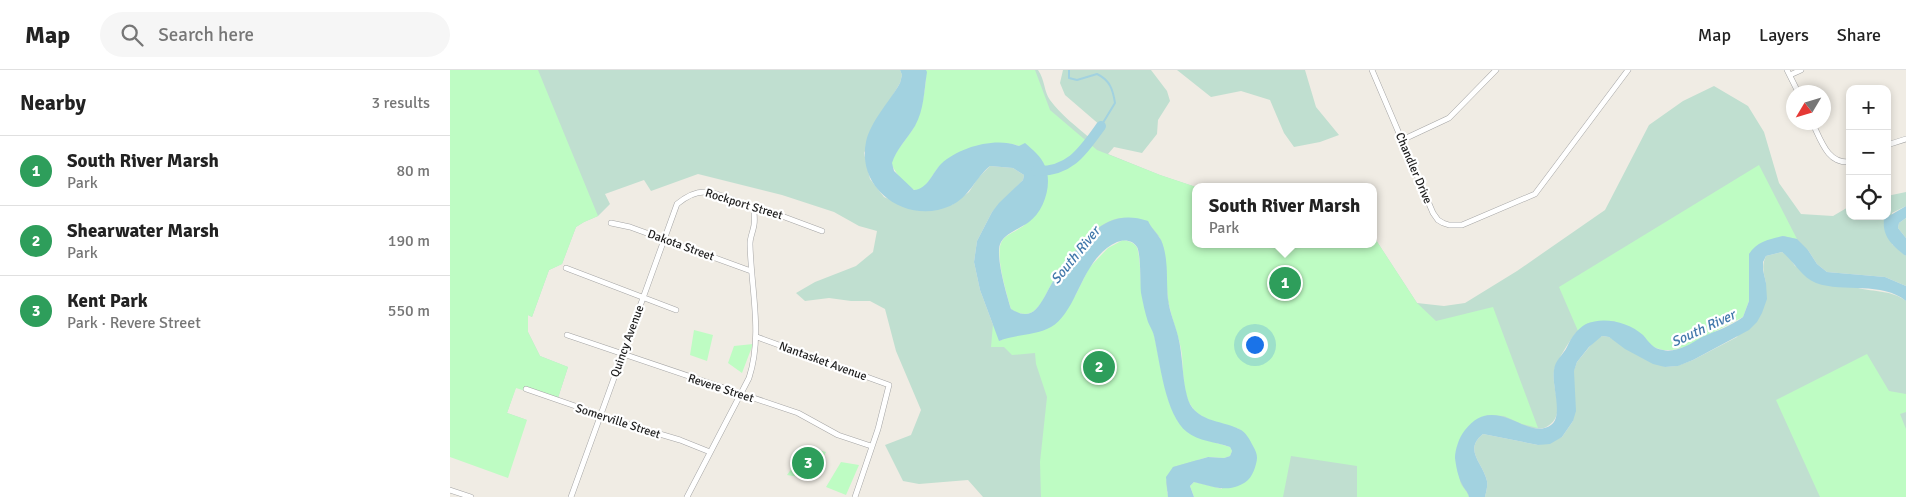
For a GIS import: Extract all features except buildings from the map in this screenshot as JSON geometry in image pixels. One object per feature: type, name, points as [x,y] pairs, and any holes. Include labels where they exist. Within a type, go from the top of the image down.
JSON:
[{"type":"street","name":"Chandler Drive","points":[[1372,70],[1435,217],[1449,225],[1462,225],[1537,192],[1628,70]]},
{"type":"street","points":[[1402,140],[1449,118],[1496,70]]},
{"type":"street","points":[[1794,85],[1788,73],[1801,70]]},
{"type":"street","points":[[1816,130],[1831,157],[1841,162],[1846,162]]},
{"type":"street","points":[[1891,144],[1906,140]]},
{"type":"street","name":"Rockport Street","points":[[693,192],[712,192],[754,210],[771,212],[822,231]]},
{"type":"street","name":"Quincy Avenue","points":[[571,497],[599,415],[677,204],[693,192]]},
{"type":"street","points":[[687,497],[752,370],[757,337],[750,237],[754,226],[754,210]]},
{"type":"street","name":"Dakota Street","points":[[611,223],[630,227],[751,271]]},
{"type":"street","points":[[566,268],[676,310]]},
{"type":"street","name":"Revere Street","points":[[567,335],[798,413],[838,435],[871,446]]},
{"type":"street","name":"Nantasket Avenue","points":[[757,337],[889,386],[878,430],[871,446]]},
{"type":"street","name":"Somerville Street","points":[[526,389],[599,415],[680,440],[710,452]]},
{"type":"street","points":[[855,497],[871,446]]},
{"type":"street","points":[[450,490],[471,497]]},
{"type":"green space","points":[[450,70],[900,70],[902,75],[900,83],[864,153],[870,179],[884,197],[904,206],[952,205],[969,192],[978,178],[990,166],[1013,168],[1024,175],[1023,180],[992,212],[977,241],[974,262],[980,290],[999,341],[1011,336],[1198,438],[1214,443],[1167,492],[1168,497],[983,497],[968,480],[919,484],[903,481],[885,445],[911,435],[921,410],[896,351],[885,309],[870,301],[829,298],[805,301],[796,293],[815,282],[856,266],[873,252],[877,231],[859,226],[834,212],[782,195],[698,174],[651,191],[644,180],[605,194],[610,204],[598,216],[576,227],[562,264],[549,270],[532,317],[528,315],[528,332],[540,356],[568,367],[557,401],[516,387],[507,413],[527,420],[450,414]]},
{"type":"green space","points":[[450,70],[538,70],[598,216],[576,227],[562,264],[549,270],[532,317],[528,315],[528,332],[540,356],[568,367],[557,401],[516,388],[507,413],[527,420],[508,478],[450,457]]},
{"type":"green space","points":[[926,70],[1038,70],[1050,100],[1064,116],[1091,139],[1101,126],[1065,95],[1060,83],[1063,70],[1151,70],[1167,91],[1170,101],[1158,120],[1157,134],[1142,153],[1114,147],[1108,154],[1192,186],[1192,248],[1377,248],[1377,242],[1417,303],[1444,306],[1465,303],[1517,271],[1605,210],[1649,125],[1683,101],[1714,86],[1748,106],[1764,132],[1779,183],[1801,214],[1833,216],[1846,208],[1846,220],[1891,220],[1891,195],[1906,192],[1906,206],[1892,213],[1892,244],[1906,256],[1906,286],[1885,277],[1827,272],[1817,264],[1808,250],[1783,236],[1648,342],[1578,331],[1564,350],[1554,371],[1557,411],[1556,417],[1551,423],[1544,428],[1462,433],[1459,443],[1469,497],[1194,497],[1194,482],[1222,489],[1240,429],[1210,420],[1168,302],[1165,254],[1160,238],[1150,227],[1088,236],[1053,282],[1019,314],[1011,309],[1032,220],[1041,206],[1045,195],[1045,166],[927,73]]},
{"type":"green space","points":[[926,70],[1035,70],[1050,110],[1097,150],[1192,186],[1192,248],[1377,248],[1377,242],[1417,303],[1436,321],[1493,307],[1538,428],[1522,424],[1504,416],[1487,415],[1463,438],[1459,444],[1456,459],[1460,482],[1469,497],[1357,497],[1357,466],[1291,456],[1283,497],[1194,497],[1190,486],[1194,482],[1222,489],[1240,429],[1206,418],[1194,410],[1190,404],[1186,393],[1181,349],[1169,304],[1165,255],[1160,237],[1148,221],[1124,218],[1115,219],[1101,225],[1077,248],[1052,283],[1041,304],[1033,312],[1024,314],[1011,309],[1000,264],[1000,247],[1005,238],[1023,227],[1031,219],[1046,194],[1019,146],[1000,143],[979,146],[958,154],[942,164],[925,186],[918,190],[910,188],[898,176],[891,163],[917,122],[926,83]]},
{"type":"green space","points":[[1177,70],[1305,70],[1316,107],[1339,135],[1320,142],[1294,147],[1284,133],[1270,100],[1241,91],[1211,97]]},
{"type":"green space","points":[[1759,165],[1797,239],[1783,236],[1749,254],[1749,301],[1743,317],[1685,347],[1672,350],[1653,347],[1614,321],[1588,323],[1578,331],[1559,287]]},
{"type":"green space","points":[[1906,218],[1906,238],[1898,228],[1899,223]]},
{"type":"green space","points":[[1123,240],[1129,241],[1138,249],[1143,300],[1154,335],[1167,396],[1176,418],[1187,431],[1204,439],[1230,447],[1232,451],[1230,456],[1224,458],[1208,457],[1173,467],[1166,482],[1168,497],[1041,497],[1040,462],[1047,397],[1036,364],[1035,353],[1012,355],[1004,347],[991,347],[993,324],[1000,341],[1075,296],[1089,268],[1108,248]]},
{"type":"green space","points":[[1782,252],[1789,257],[1795,266],[1834,281],[1895,295],[1906,301],[1906,497],[1485,497],[1487,481],[1474,451],[1477,440],[1483,434],[1538,445],[1562,437],[1573,421],[1574,370],[1577,362],[1595,340],[1602,336],[1609,337],[1665,367],[1677,366],[1693,360],[1737,337],[1766,283],[1763,267],[1766,256]]},
{"type":"green space","points":[[694,330],[713,335],[707,361],[690,355]]},
{"type":"green space","points":[[753,344],[742,373],[728,363],[734,346]]},
{"type":"green space","points":[[1867,354],[1889,391],[1906,394],[1906,412],[1900,414],[1906,429],[1906,497],[1820,497],[1776,400]]},
{"type":"green space","points":[[807,447],[826,452],[812,479],[787,475]]},
{"type":"green space","points":[[841,462],[859,465],[846,495],[826,487]]},
{"type":"water","name":"South River","points":[[900,70],[926,70],[927,72],[918,120],[892,163],[894,171],[914,190],[923,187],[941,164],[949,158],[978,145],[1010,143],[1019,146],[1025,143],[1039,156],[1045,166],[1048,181],[1043,204],[1029,222],[1003,239],[999,248],[1002,275],[1011,309],[1024,314],[1033,312],[1043,300],[1052,283],[1088,237],[1105,224],[1124,218],[1148,221],[1164,247],[1168,300],[1180,344],[1185,389],[1190,405],[1195,411],[1208,419],[1232,426],[1248,436],[1255,451],[1257,462],[1248,480],[1233,488],[1216,487],[1194,482],[1190,486],[1194,497],[1168,497],[1166,477],[1173,467],[1208,457],[1224,458],[1230,456],[1232,451],[1230,447],[1191,435],[1180,424],[1173,413],[1164,387],[1154,334],[1144,308],[1141,293],[1139,256],[1137,247],[1133,243],[1125,240],[1117,242],[1095,260],[1068,310],[1051,327],[999,341],[980,290],[974,262],[977,241],[992,212],[1023,180],[1024,175],[1013,168],[990,166],[963,198],[950,206],[934,211],[918,211],[902,207],[888,199],[877,188],[869,175],[865,159],[866,142],[876,119],[900,83],[902,75]]},
{"type":"water","points":[[1906,206],[1906,218],[1899,223],[1898,228],[1906,238],[1906,256],[1889,240],[1885,231],[1884,220],[1891,220],[1891,215]]},
{"type":"water","points":[[1783,236],[1797,239],[1808,250],[1817,264],[1827,272],[1885,277],[1906,286],[1906,301],[1886,291],[1827,286],[1816,283],[1806,277],[1782,252],[1766,256],[1763,262],[1763,270],[1767,299],[1757,322],[1749,330],[1693,360],[1678,366],[1665,367],[1653,364],[1625,349],[1609,337],[1602,336],[1589,347],[1577,362],[1574,371],[1576,411],[1573,421],[1562,437],[1550,444],[1538,445],[1483,434],[1477,440],[1474,451],[1487,481],[1485,497],[1469,497],[1459,478],[1455,458],[1463,433],[1476,419],[1488,415],[1510,419],[1532,427],[1542,428],[1551,425],[1557,415],[1555,366],[1572,337],[1580,328],[1593,322],[1616,322],[1637,330],[1656,348],[1666,351],[1688,345],[1743,317],[1749,301],[1749,254],[1760,243]]},
{"type":"waterway","points":[[1069,70],[1069,78],[1077,80],[1097,74],[1105,79],[1110,86],[1115,103],[1101,126]]},
{"type":"waterway","points":[[1036,171],[1058,168],[1067,164],[1088,144],[1101,126]]},
{"type":"place","name":"South River Marsh","points":[[1285,283]]},
{"type":"place","name":"Shearwater Marsh","points":[[1099,367]]},
{"type":"place","name":"Kent Park","points":[[808,463]]}]
